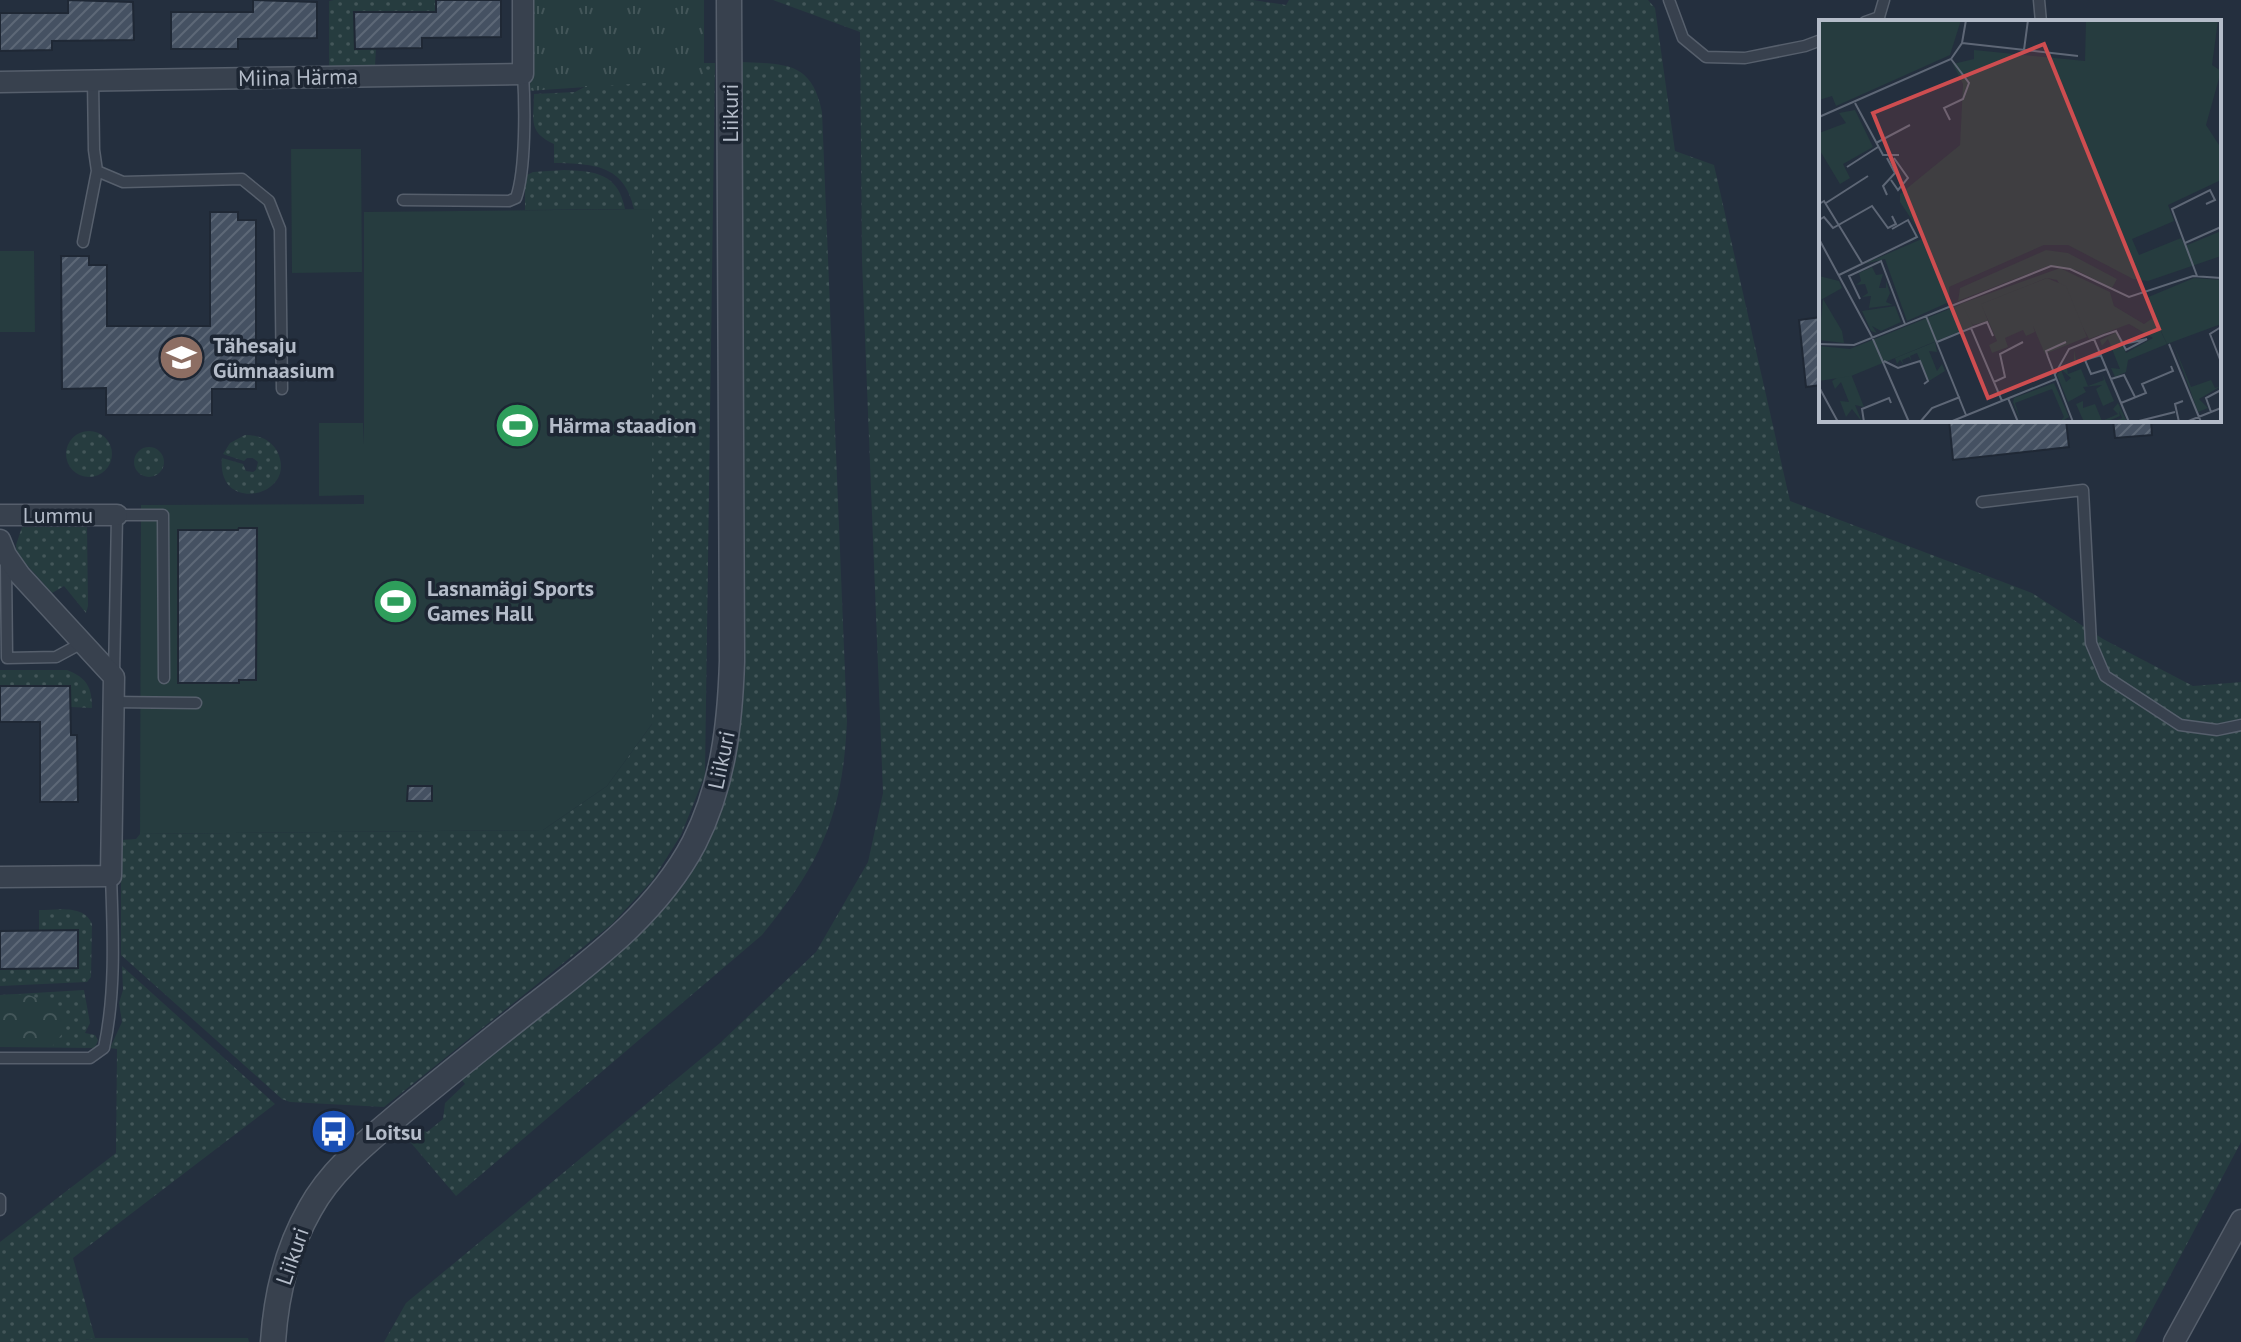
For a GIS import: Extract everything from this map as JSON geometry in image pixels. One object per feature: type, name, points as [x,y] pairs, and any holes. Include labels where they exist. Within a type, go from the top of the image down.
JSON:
[{"type":"street","points":[[523,0],[523,74]]},
{"type":"street","name":"Liikuri","points":[[273,1342],[278,1297],[286,1265],[300,1228],[320,1192],[370,1139],[603,952],[649,907],[692,846],[718,783],[728,728],[732,661],[729,0]]},
{"type":"street","name":"Miina Härma","points":[[0,82],[523,74]]},
{"type":"street","name":"Lummu","points":[[0,515],[117,515]]},
{"type":"street","points":[[0,877],[111,876],[114,677],[20,575],[3,548]]},
{"type":"street","points":[[2174,1342],[2241,1220]]},
{"type":"lane","points":[[1669,0],[1683,38],[1706,57],[1745,58],[1819,41]]},
{"type":"lane","points":[[1879,19],[1884,0]]},
{"type":"lane","points":[[2039,0],[2041,20]]},
{"type":"lane","points":[[403,200],[509,201],[516,198],[522,166],[523,74]]},
{"type":"lane","points":[[83,242],[97,171],[93,80]]},
{"type":"lane","points":[[97,171],[123,182],[242,179],[269,201],[280,229],[282,389]]},
{"type":"lane","points":[[1982,502],[2083,490],[2091,643],[2105,676],[2180,725],[2217,730],[2241,725]]},
{"type":"lane","points":[[114,677],[117,515],[163,515],[164,678]]},
{"type":"lane","points":[[3,548],[7,658],[56,657],[82,643]]},
{"type":"lane","points":[[113,702],[196,703]]},
{"type":"lane","points":[[0,1058],[90,1058],[104,1048],[109,1025],[114,953],[111,876]]},
{"type":"lane","points":[[0,1199],[0,1210]]},
{"type":"green space","points":[[436,0],[436,20],[421,12],[355,12],[355,48],[376,48],[375,66],[329,66],[329,1]]},
{"type":"green space","points":[[527,0],[704,0],[704,79],[528,91]]},
{"type":"green space","points":[[773,0],[1253,0],[1286,5],[1289,0],[1648,0],[1655,8],[1675,151],[1714,165],[1790,501],[2032,593],[2103,639],[2193,686],[2241,682],[2241,1142],[2135,1342],[384,1342],[406,1303],[720,1043],[816,952],[868,862],[883,793],[862,261],[860,32]]},
{"type":"green space","points":[[741,62],[783,65],[804,74],[817,95],[822,112],[847,721],[845,754],[834,811],[814,860],[762,935],[456,1196],[406,1137],[417,1127],[427,1132],[443,1119],[445,1103],[465,1084],[461,1079],[581,982],[719,806]]},
{"type":"green space","points":[[669,63],[715,63],[705,775],[681,835],[652,881],[612,924],[384,1107],[290,1102],[282,1099],[121,955],[121,840],[136,839],[140,834],[543,830],[607,786],[652,724],[652,210],[634,209],[623,183],[605,170],[582,164],[554,163],[554,144],[539,135],[533,111],[534,94],[575,92],[592,83]]},
{"type":"green space","points":[[291,149],[361,149],[362,272],[292,273]]},
{"type":"green space","points":[[564,170],[604,176],[617,188],[625,209],[525,210],[525,176],[533,172]]},
{"type":"green space","name":"Lasnamägi Sports Games Hall","points":[[652,209],[652,724],[607,786],[543,830],[140,834],[141,505],[364,504],[364,495],[319,496],[319,423],[363,423],[364,445],[364,212]]},
{"type":"green space","points":[[0,251],[34,251],[35,332],[0,332]]},
{"type":"green space","points":[[89,431],[105,438],[112,454],[105,470],[89,477],[73,470],[66,454],[73,438]]},
{"type":"green space","points":[[245,435],[271,443],[277,451],[281,467],[277,479],[268,488],[256,493],[243,493],[231,488],[224,476],[222,458],[243,464],[246,471],[256,470],[258,462],[253,458],[244,461],[223,454],[230,443]]},
{"type":"green space","points":[[149,447],[160,451],[164,462],[160,473],[149,477],[138,473],[134,462],[138,451]]},
{"type":"green space","points":[[22,527],[87,527],[86,613],[64,586],[52,593],[17,554],[16,545]]},
{"type":"green space","points":[[0,670],[67,670],[87,684],[92,708],[71,707],[70,686],[0,686]]},
{"type":"green space","points":[[39,910],[76,911],[83,913],[92,924],[91,977],[87,982],[0,986],[0,969],[39,931]]},
{"type":"green space","points":[[122,966],[275,1104],[73,1258],[95,1338],[75,1342],[0,1342],[0,1242],[116,1153],[117,1049],[110,1048],[122,1022],[119,1003],[123,990]]},
{"type":"green space","points":[[84,990],[90,1023],[85,1033],[95,1035],[98,1040],[95,1048],[0,1047],[0,995]]},
{"type":"green space","points":[[26,994],[61,1007],[65,1030],[52,1047],[0,1047],[0,995]]},
{"type":"green space","points":[[95,1338],[248,1338],[249,1342],[75,1342]]},
{"type":"building","points":[[68,0],[133,2],[134,40],[52,41],[52,50],[0,51],[0,13],[68,13]]},
{"type":"building","points":[[253,0],[317,2],[317,38],[238,39],[238,49],[171,49],[171,12],[253,12]]},
{"type":"building","points":[[436,0],[501,0],[501,37],[422,38],[422,48],[355,49],[354,12],[436,12]]},
{"type":"building","points":[[210,212],[238,212],[238,220],[256,220],[256,389],[212,389],[212,415],[106,415],[106,388],[62,389],[61,256],[89,256],[89,265],[107,265],[107,326],[210,326]]},
{"type":"building","points":[[1819,317],[1819,385],[1806,387],[1799,320]]},
{"type":"building","points":[[1949,422],[2066,422],[2069,447],[1953,460]]},
{"type":"building","points":[[2113,422],[2151,422],[2152,435],[2115,438]]},
{"type":"building","points":[[257,528],[256,680],[178,683],[178,530]]},
{"type":"building","points":[[0,686],[70,686],[71,735],[77,735],[78,802],[40,802],[40,722],[0,722]]},
{"type":"building","points":[[408,786],[432,786],[432,801],[407,801]]},
{"type":"building","points":[[78,930],[78,968],[0,969],[0,931]]},
{"type":"place","name":"Tähesaju Gümnaasium","points":[[182,358]]},
{"type":"place","name":"Härma staadion","points":[[518,425]]},
{"type":"place","name":"Lasnamägi Sports Games Hall","points":[[396,601]]},
{"type":"place","name":"Loitsu","points":[[334,1132]]}]
